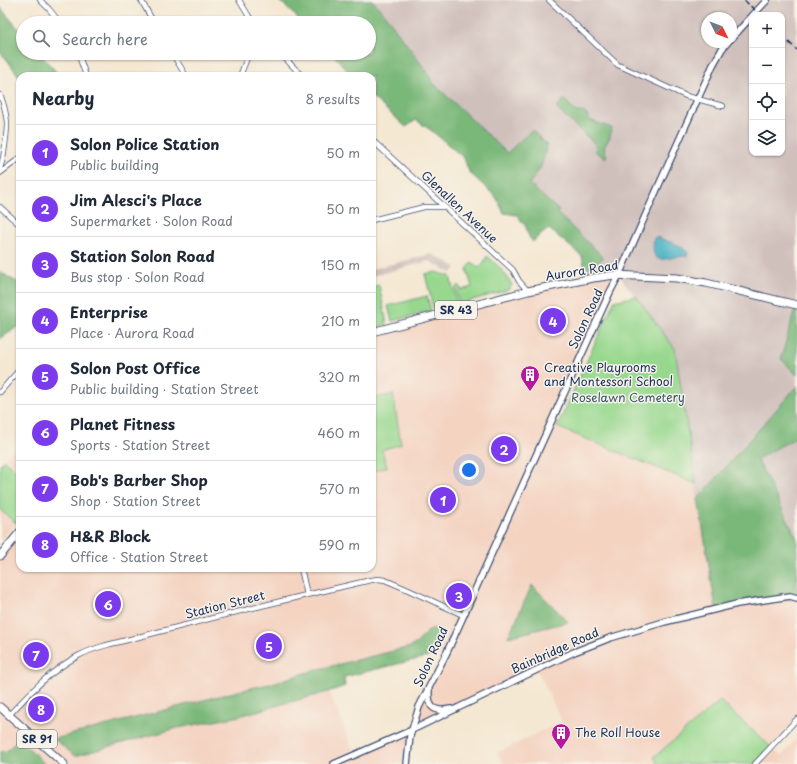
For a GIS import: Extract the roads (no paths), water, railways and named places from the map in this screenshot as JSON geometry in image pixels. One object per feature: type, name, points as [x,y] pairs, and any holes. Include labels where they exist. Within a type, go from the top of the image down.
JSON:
[{"type":"main road","name":"Aurora Road","points":[[376,331],[528,291],[594,278],[619,276],[677,278],[706,283],[797,305]]},
{"type":"main road","points":[[0,556],[16,537]]},
{"type":"main road","name":"SR 91","points":[[0,707],[64,764]]},
{"type":"street","points":[[40,0],[54,16]]},
{"type":"street","points":[[141,0],[150,16]]},
{"type":"street","points":[[239,0],[249,16]]},
{"type":"street","points":[[549,0],[618,65],[686,96],[723,106]]},
{"type":"street","points":[[755,12],[767,0]]},
{"type":"street","points":[[737,32],[749,18]]},
{"type":"street","name":"Solon Road","points":[[407,764],[410,736],[420,707],[610,292],[619,276],[713,65],[723,48]]},
{"type":"street","points":[[80,60],[85,72]]},
{"type":"street","points":[[176,60],[184,72]]},
{"type":"street","points":[[242,72],[246,60]]},
{"type":"street","points":[[287,60],[298,72]]},
{"type":"street","points":[[0,95],[7,122],[3,162],[0,168]]},
{"type":"street","name":"Glenallen Avenue","points":[[376,144],[513,270],[528,291]]},
{"type":"street","points":[[0,172],[16,161]]},
{"type":"street","points":[[376,219],[424,207],[444,206]]},
{"type":"street","points":[[0,208],[16,222]]},
{"type":"street","points":[[0,392],[16,374]]},
{"type":"street","points":[[302,572],[307,595]]},
{"type":"street","name":"Station Street","points":[[9,715],[52,672],[89,651],[118,642],[371,580],[385,580],[463,614]]},
{"type":"street","name":"Bainbridge Road","points":[[334,764],[412,730],[574,652],[610,638],[664,622],[737,604],[790,596],[797,598]]},
{"type":"street","points":[[429,688],[431,705],[436,710],[460,707]]},
{"type":"street","points":[[756,764],[797,719]]},
{"type":"water","points":[[657,237],[685,249],[688,253],[687,256],[666,259],[657,258],[653,250],[654,238]]},
{"type":"railway","points":[[744,0],[757,12]]},
{"type":"railway","points":[[785,39],[797,50]]},
{"type":"place","name":"Enterprise","points":[[553,321]]},
{"type":"place","name":"Creative Playrooms and Montessori School","points":[[530,392]]},
{"type":"place","name":"Jim Alesci's Place","points":[[504,449]]},
{"type":"place","name":"Solon Police Station","points":[[443,500]]},
{"type":"place","name":"Station Solon Road","points":[[459,596]]},
{"type":"place","name":"Planet Fitness","points":[[108,604]]},
{"type":"place","name":"Solon Post Office","points":[[269,646]]},
{"type":"place","name":"Bob's Barber Shop","points":[[36,655]]},
{"type":"place","name":"H&R Block","points":[[41,709]]},
{"type":"place","name":"The Roll House","points":[[561,750]]},
{"type":"park label","name":"Roselawn Cemetery","points":[[628,398]]}]
